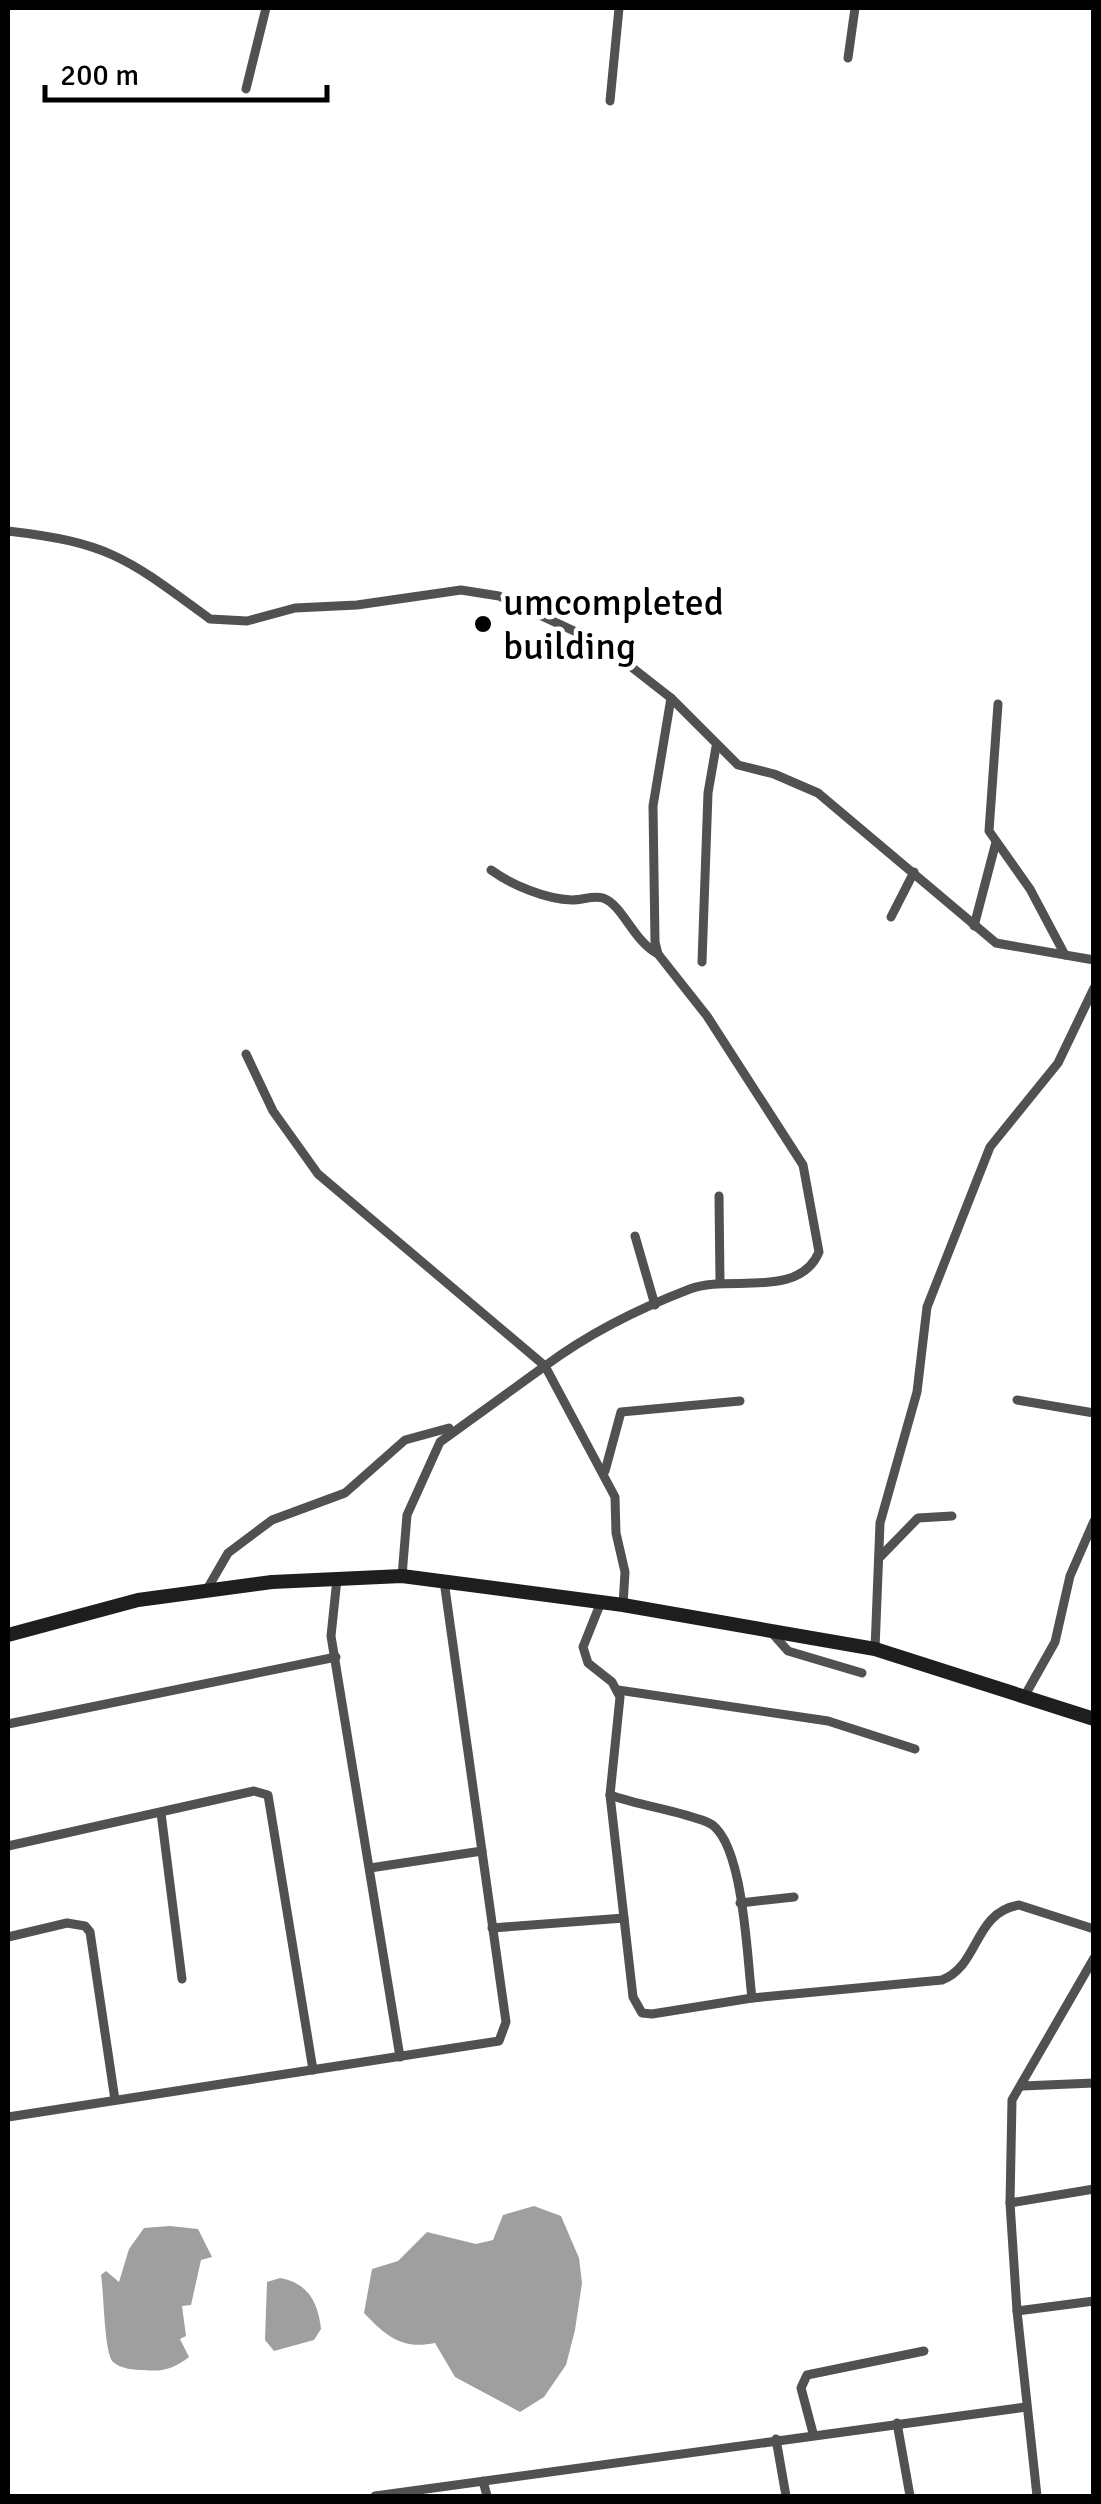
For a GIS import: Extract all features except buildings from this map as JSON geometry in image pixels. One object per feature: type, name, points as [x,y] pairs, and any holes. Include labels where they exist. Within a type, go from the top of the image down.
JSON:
[{"type":"main road","points":[[8,1635],[138,1600],[206,1590],[402,1576],[624,1605],[875,1649],[1094,1719]]},
{"type":"street","points":[[246,88],[266,8]]},
{"type":"street","points":[[610,100],[619,8]]},
{"type":"street","points":[[848,58],[855,8]]},
{"type":"street","points":[[8,531],[100,546],[128,559],[210,619],[226,623],[295,608],[357,605],[444,592],[499,596],[602,644],[671,698],[738,765],[774,774],[818,794],[996,943],[1094,960]]},
{"type":"street","points":[[658,954],[653,806],[671,698]]},
{"type":"street","points":[[998,704],[988,810],[996,842],[1030,890],[1066,955]]},
{"type":"street","points":[[702,962],[708,792],[716,747]]},
{"type":"street","points":[[974,926],[996,842]]},
{"type":"street","points":[[402,1576],[411,1503],[440,1442],[454,1427],[589,1336],[654,1305],[690,1289],[720,1282],[784,1279],[814,1262],[818,1238],[807,1176],[707,1016],[658,954],[638,942],[610,901],[596,897],[568,900],[508,882],[491,870]]},
{"type":"street","points":[[891,916],[914,872]]},
{"type":"street","points":[[875,1649],[880,1523],[916,1392],[927,1307],[938,1273],[990,1147],[1058,1063],[1094,988]]},
{"type":"street","points":[[246,1054],[273,1110],[318,1174],[546,1366],[605,1471],[617,1506],[616,1533],[625,1572],[624,1605]]},
{"type":"street","points":[[718,1196],[720,1282]]},
{"type":"street","points":[[635,1236],[654,1305]]},
{"type":"street","points":[[1017,1400],[1094,1413]]},
{"type":"street","points":[[605,1471],[621,1412],[740,1401]]},
{"type":"street","points":[[206,1590],[228,1552],[272,1520],[346,1493],[405,1440],[454,1427]]},
{"type":"street","points":[[879,1558],[918,1518],[952,1516]]},
{"type":"street","points":[[1024,1697],[1055,1642],[1070,1576],[1094,1521]]},
{"type":"street","points":[[337,1579],[330,1622],[400,2057]]},
{"type":"street","points":[[8,2117],[488,2043],[504,2034],[444,1581]]},
{"type":"street","points":[[601,1602],[584,1655],[618,1690],[828,1721],[915,1749]]},
{"type":"street","points":[[770,1631],[788,1651],[862,1673]]},
{"type":"street","points":[[8,1724],[336,1657]]},
{"type":"street","points":[[618,1690],[620,1708],[610,1795],[633,1997],[642,2013],[942,1980],[955,1975],[989,1918],[1009,1907],[1019,1906],[1094,1930]]},
{"type":"street","points":[[8,1846],[254,1791],[268,1795],[313,2070]]},
{"type":"street","points":[[610,1795],[710,1822],[726,1836],[740,1903],[752,1998]]},
{"type":"street","points":[[160,1813],[182,1979]]},
{"type":"street","points":[[370,1868],[482,1850]]},
{"type":"street","points":[[740,1903],[794,1897]]},
{"type":"street","points":[[492,1928],[624,1918]]},
{"type":"street","points":[[8,1938],[67,1923],[85,1926],[90,1932],[115,2100]]},
{"type":"street","points":[[1038,2496],[1017,2311],[1010,2203],[1012,2100],[1094,1958]]},
{"type":"street","points":[[1022,2086],[1094,2084]]},
{"type":"street","points":[[1010,2203],[1094,2189]]},
{"type":"street","points":[[1017,2311],[1094,2301]]},
{"type":"street","points":[[813,2433],[802,2388],[807,2375],[924,2351]]},
{"type":"street","points":[[376,2496],[776,2438],[1026,2407]]},
{"type":"street","points":[[897,2423],[910,2496]]},
{"type":"street","points":[[776,2438],[786,2496]]},
{"type":"street","points":[[484,2481],[486,2496]]},
{"type":"shaded area","points":[[534,2206],[561,2216],[579,2258],[582,2283],[566,2365],[544,2397],[520,2412],[455,2377],[435,2343],[404,2343],[364,2313],[372,2269],[398,2261],[427,2232],[476,2244],[493,2240],[503,2215]]},
{"type":"shaded area","points":[[144,2228],[198,2229],[212,2257],[201,2260],[191,2305],[182,2306],[186,2336],[180,2339],[189,2357],[162,2370],[124,2368],[110,2356],[101,2275],[106,2271],[119,2282],[129,2249]]},
{"type":"shaded area","points":[[280,2278],[298,2284],[310,2295],[321,2329],[314,2340],[274,2351],[265,2340],[267,2282]]},
{"type":"place","name":"umcompleted building","points":[[483,624]]}]
